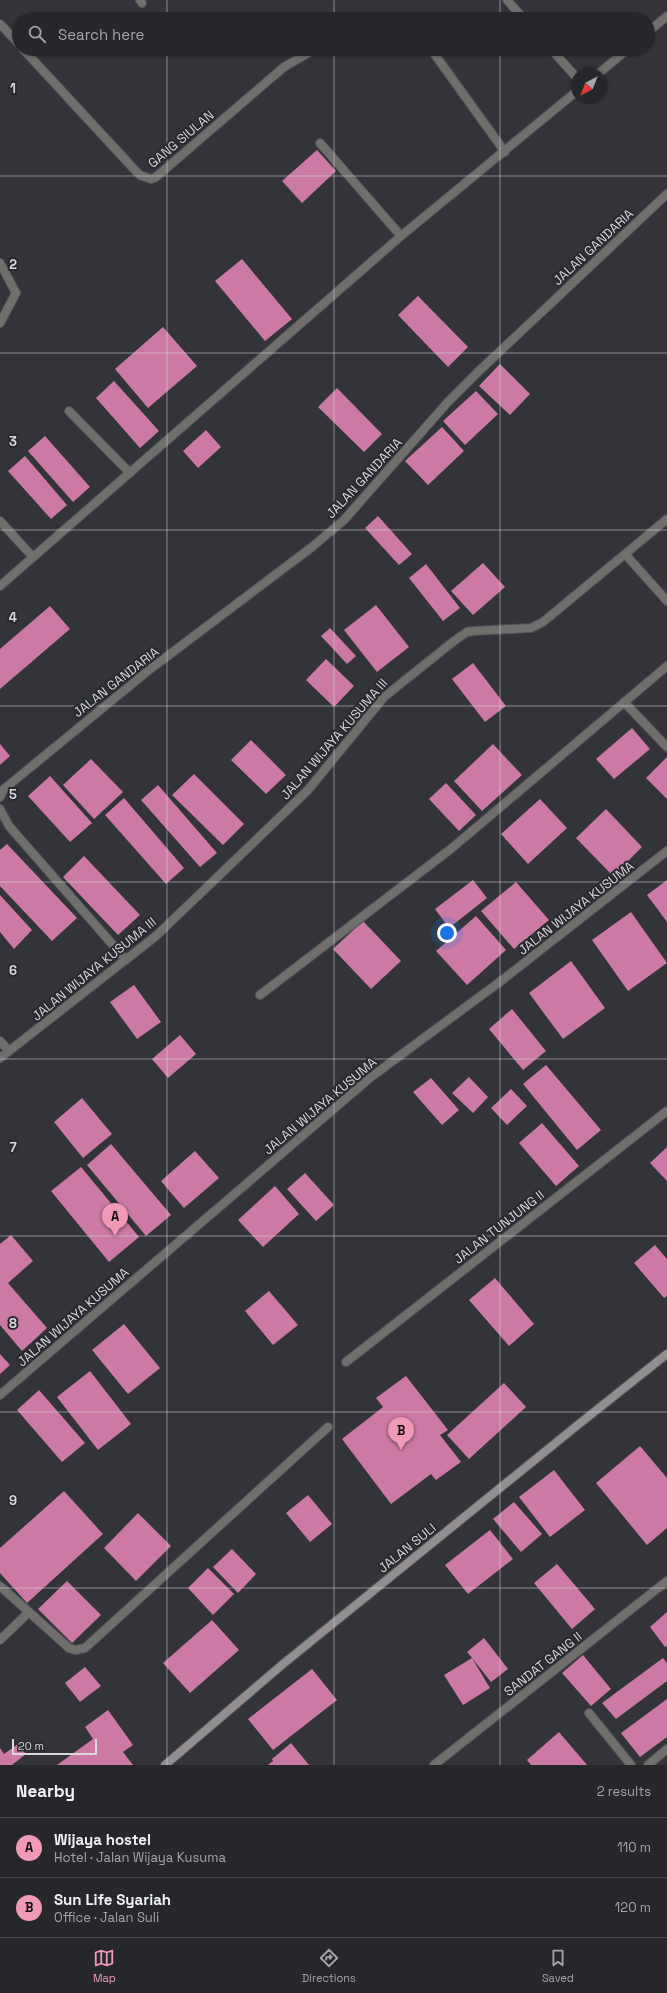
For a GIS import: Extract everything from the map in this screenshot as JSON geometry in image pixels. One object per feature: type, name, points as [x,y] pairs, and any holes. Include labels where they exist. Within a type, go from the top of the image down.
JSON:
[{"type":"main road","name":"JALAN SULI","points":[[170,1763],[283,1664],[667,1354]]},
{"type":"street","points":[[506,0],[517,12]]},
{"type":"street","points":[[655,26],[667,16]]},
{"type":"street","points":[[0,24],[12,37]]},
{"type":"street","name":"GANG SIULAN","points":[[29,56],[132,168],[140,175],[151,179],[156,177],[284,67],[303,56]]},
{"type":"street","points":[[436,56],[505,152]]},
{"type":"street","points":[[557,56],[571,71]]},
{"type":"street","points":[[605,68],[620,56]]},
{"type":"street","points":[[0,586],[32,556],[130,473],[401,236],[505,152],[571,96]]},
{"type":"street","points":[[320,143],[401,236]]},
{"type":"street","name":"JALAN GANDARIA","points":[[0,797],[2,788],[149,670],[312,547],[344,520],[447,403],[667,194]]},
{"type":"street","points":[[0,263],[16,293],[0,323]]},
{"type":"street","points":[[69,410],[130,473]]},
{"type":"street","name":"JALAN WIJAYA KUSUMA III","points":[[0,1058],[156,936],[308,790],[392,689],[467,632],[531,628],[543,622],[667,520]]},
{"type":"street","points":[[0,521],[32,556]]},
{"type":"street","points":[[625,554],[667,601]]},
{"type":"street","points":[[260,995],[452,848],[667,666]]},
{"type":"street","points":[[624,702],[667,748]]},
{"type":"street","points":[[0,809],[9,826],[126,960]]},
{"type":"street","name":"JALAN WIJAYA KUSUMA","points":[[0,1395],[371,1078],[508,976],[667,851]]},
{"type":"street","points":[[0,1041],[9,1051]]},
{"type":"street","name":"JALAN TUNJUNG II","points":[[346,1362],[667,1111]]},
{"type":"street","points":[[0,1586],[28,1613],[69,1648],[75,1650],[85,1648],[328,1426]]},
{"type":"street","name":"SANDAT GANG II","points":[[434,1765],[667,1582]]},
{"type":"street","points":[[0,1640],[28,1613]]},
{"type":"street","points":[[589,1713],[631,1765]]},
{"type":"street","points":[[648,1765],[667,1750]]},
{"type":"building","points":[[317,150],[336,171],[302,203],[282,181]]},
{"type":"building","points":[[242,259],[292,319],[265,341],[215,281]]},
{"type":"building","points":[[418,296],[468,347],[448,367],[398,315]]},
{"type":"building","points":[[163,327],[197,366],[148,408],[115,369]]},
{"type":"building","points":[[500,364],[530,394],[510,415],[479,386]]},
{"type":"building","points":[[114,381],[159,431],[140,448],[96,398]]},
{"type":"building","points":[[337,388],[382,434],[364,452],[318,407]]},
{"type":"building","points":[[476,391],[498,414],[465,445],[443,421]]},
{"type":"building","points":[[442,427],[464,451],[428,485],[405,461]]},
{"type":"building","points":[[206,430],[221,447],[198,468],[183,451]]},
{"type":"building","points":[[45,436],[90,487],[73,502],[28,451]]},
{"type":"building","points":[[25,456],[67,505],[51,519],[8,471]]},
{"type":"building","points":[[378,516],[412,554],[399,565],[365,528]]},
{"type":"building","points":[[483,563],[505,587],[473,615],[451,591]]},
{"type":"building","points":[[426,564],[460,608],[443,621],[409,578]]},
{"type":"building","points":[[376,605],[409,647],[377,672],[344,630]]},
{"type":"building","points":[[50,606],[70,629],[0,689],[0,649]]},
{"type":"building","points":[[330,628],[356,656],[347,664],[321,636]]},
{"type":"building","points":[[326,659],[354,686],[334,707],[306,680]]},
{"type":"building","points":[[473,663],[506,706],[485,722],[452,679]]},
{"type":"building","points":[[632,728],[650,749],[614,779],[596,759]]},
{"type":"building","points":[[251,740],[286,775],[266,794],[231,760]]},
{"type":"building","points":[[0,744],[10,756],[0,765]]},
{"type":"building","points":[[493,744],[522,775],[482,811],[454,781]]},
{"type":"building","points":[[667,757],[667,799],[646,778]]},
{"type":"building","points":[[91,759],[123,792],[94,819],[63,785]]},
{"type":"building","points":[[194,774],[244,824],[223,845],[172,795]]},
{"type":"building","points":[[50,776],[92,823],[70,842],[28,796]]},
{"type":"building","points":[[446,783],[476,815],[459,831],[429,799]]},
{"type":"building","points":[[158,785],[217,853],[200,867],[141,800]]},
{"type":"building","points":[[124,798],[184,868],[166,884],[105,815]]},
{"type":"building","points":[[540,799],[567,828],[528,864],[501,834]]},
{"type":"building","points":[[606,809],[642,847],[613,876],[576,838]]},
{"type":"building","points":[[7,844],[77,918],[52,941],[0,886],[0,850]]},
{"type":"building","points":[[84,856],[140,915],[118,935],[63,877]]},
{"type":"building","points":[[473,880],[487,898],[449,928],[435,909]]},
{"type":"building","points":[[667,880],[667,922],[647,895]]},
{"type":"building","points":[[516,882],[549,920],[514,949],[481,911]]},
{"type":"building","points":[[0,895],[32,930],[14,949],[0,932]]},
{"type":"building","points":[[631,912],[667,963],[628,991],[592,940]]},
{"type":"building","points":[[476,916],[506,950],[467,985],[436,951]]},
{"type":"building","points":[[363,921],[401,961],[371,989],[333,949]]},
{"type":"building","points":[[571,961],[605,1008],[563,1039],[529,993]]},
{"type":"building","points":[[134,985],[161,1022],[137,1039],[110,1002]]},
{"type":"building","points":[[512,1009],[546,1051],[523,1070],[489,1029]]},
{"type":"building","points":[[180,1035],[196,1054],[168,1078],[152,1059]]},
{"type":"building","points":[[546,1065],[601,1130],[577,1150],[523,1084]]},
{"type":"building","points":[[469,1077],[488,1097],[473,1113],[452,1093]]},
{"type":"building","points":[[431,1078],[459,1110],[442,1125],[413,1092]]},
{"type":"building","points":[[511,1089],[527,1106],[507,1125],[491,1108]]},
{"type":"building","points":[[82,1098],[112,1134],[83,1158],[54,1122]]},
{"type":"building","points":[[542,1123],[579,1166],[556,1186],[519,1143]]},
{"type":"building","points":[[111,1144],[171,1215],[146,1236],[87,1165]]},
{"type":"building","points":[[667,1147],[667,1181],[650,1163]]},
{"type":"building","points":[[195,1151],[219,1178],[184,1208],[161,1181]]},
{"type":"building","points":[[81,1167],[139,1237],[109,1262],[51,1191]]},
{"type":"building","points":[[305,1173],[334,1205],[316,1221],[287,1189]]},
{"type":"building","points":[[275,1186],[299,1214],[263,1247],[238,1220]]},
{"type":"building","points":[[11,1235],[33,1261],[8,1283],[47,1328],[22,1351],[0,1325],[0,1244]]},
{"type":"building","points":[[655,1245],[667,1259],[667,1296],[664,1298],[634,1263]]},
{"type":"building","points":[[495,1278],[534,1324],[509,1346],[469,1300]]},
{"type":"building","points":[[269,1291],[298,1325],[273,1345],[245,1311]]},
{"type":"building","points":[[124,1324],[160,1368],[128,1394],[92,1350]]},
{"type":"building","points":[[0,1354],[10,1365],[0,1374]]},
{"type":"building","points":[[90,1371],[131,1424],[98,1450],[57,1397]]},
{"type":"building","points":[[406,1376],[448,1430],[440,1435],[461,1462],[436,1480],[431,1474],[391,1504],[342,1439],[383,1407],[376,1398]]},
{"type":"building","points":[[504,1383],[526,1407],[469,1459],[447,1435]]},
{"type":"building","points":[[39,1390],[85,1443],[62,1462],[17,1410]]},
{"type":"building","points":[[640,1446],[667,1478],[667,1528],[647,1545],[596,1483]]},
{"type":"building","points":[[554,1470],[585,1510],[550,1537],[519,1497]]},
{"type":"building","points":[[64,1491],[103,1534],[27,1603],[0,1573],[0,1548]]},
{"type":"building","points":[[308,1495],[332,1524],[310,1542],[286,1513]]},
{"type":"building","points":[[514,1502],[542,1534],[521,1552],[493,1519]]},
{"type":"building","points":[[138,1513],[171,1546],[136,1581],[104,1548]]},
{"type":"building","points":[[490,1530],[513,1559],[468,1594],[445,1565]]},
{"type":"building","points":[[232,1549],[256,1574],[238,1593],[213,1567]]},
{"type":"building","points":[[557,1564],[595,1609],[572,1629],[534,1583]]},
{"type":"building","points":[[208,1568],[234,1594],[213,1615],[188,1588]]},
{"type":"building","points":[[67,1581],[101,1615],[72,1643],[38,1609]]},
{"type":"building","points":[[667,1612],[667,1646],[665,1647],[650,1627]]},
{"type":"building","points":[[212,1620],[239,1650],[190,1693],[163,1663]]},
{"type":"building","points":[[484,1638],[508,1669],[491,1682],[467,1652]]},
{"type":"building","points":[[583,1655],[611,1689],[591,1706],[562,1673]]},
{"type":"building","points":[[472,1658],[490,1688],[463,1705],[444,1675]]},
{"type":"building","points":[[663,1658],[667,1663],[667,1681],[616,1719],[602,1703]]},
{"type":"building","points":[[85,1667],[101,1686],[80,1702],[65,1683]]},
{"type":"building","points":[[312,1669],[337,1700],[273,1750],[248,1719]]},
{"type":"building","points":[[667,1699],[667,1737],[640,1757],[621,1733]]},
{"type":"building","points":[[108,1710],[133,1745],[123,1752],[133,1765],[57,1765],[93,1739],[85,1727]]},
{"type":"building","points":[[559,1732],[587,1765],[531,1765],[527,1760]]},
{"type":"building","points":[[291,1743],[309,1765],[268,1765],[273,1761],[272,1759]]},
{"type":"building","points":[[18,1744],[26,1754],[12,1765],[0,1765],[0,1748],[4,1754]]},
{"type":"place","name":"Wijaya hostel","points":[[115,1236]]},
{"type":"place","name":"Sun Life Syariah","points":[[401,1450]]}]
